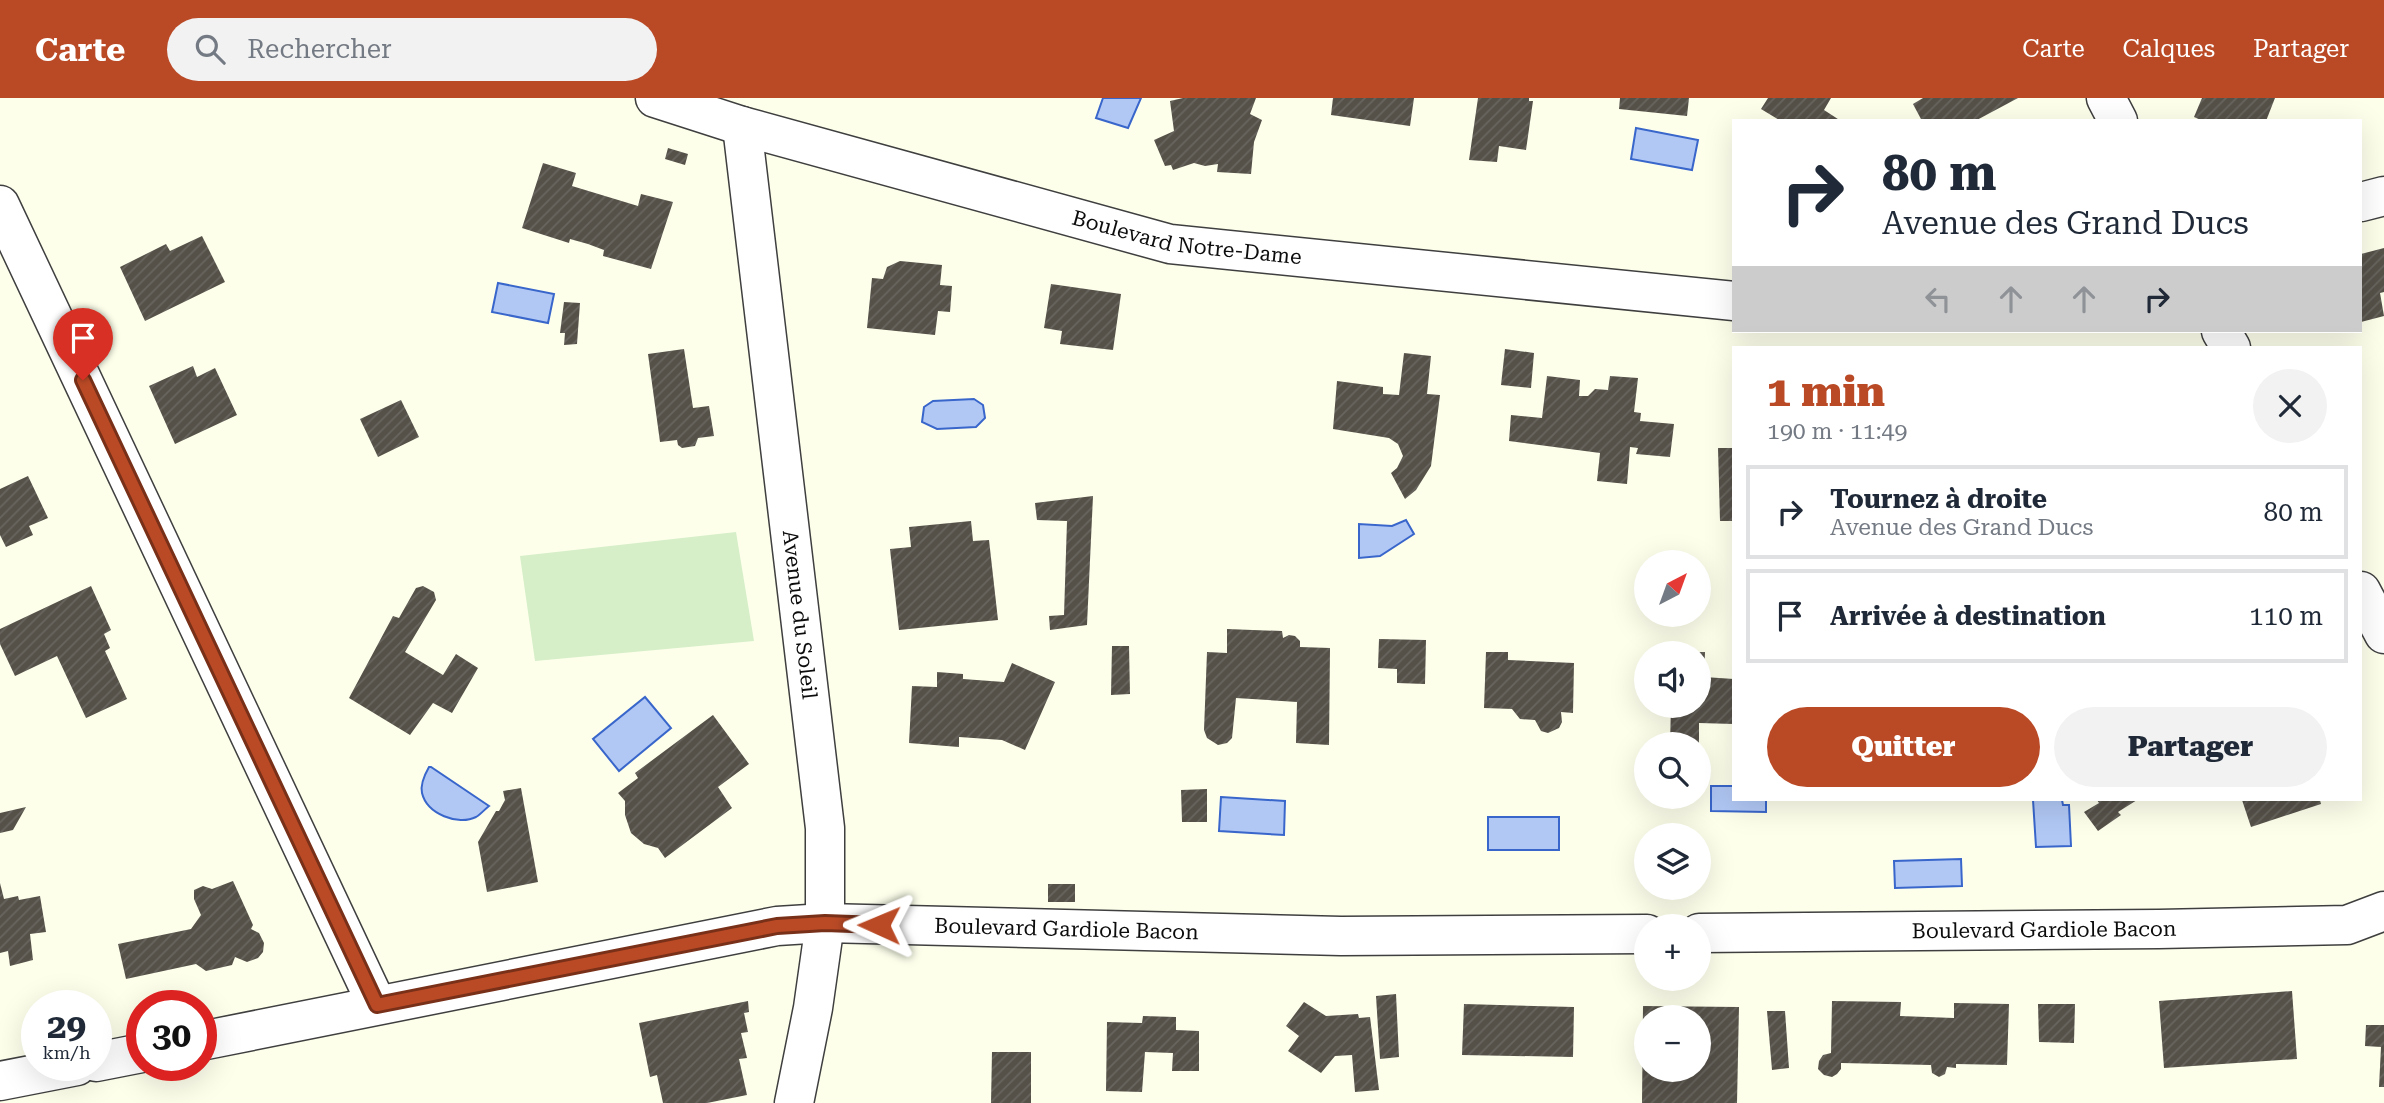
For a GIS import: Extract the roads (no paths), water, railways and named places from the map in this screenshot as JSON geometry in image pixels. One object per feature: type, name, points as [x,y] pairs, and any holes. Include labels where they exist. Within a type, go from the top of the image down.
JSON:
[{"type":"street","name":"Boulevard Notre-Dame","points":[[655,98],[742,126],[1170,244],[1732,301]]},
{"type":"street","points":[[2106,98],[2117,119]]},
{"type":"street","name":"Avenue du Soleil","points":[[742,126],[825,828],[825,923],[813,1008],[794,1103]]},
{"type":"street","points":[[2362,202],[2384,196]]},
{"type":"street","points":[[0,205],[377,1005]]},
{"type":"street","points":[[2362,593],[2384,634]]},
{"type":"street","name":"Boulevard Gardiole Bacon","points":[[1711,933],[2347,925],[2384,911]]},
{"type":"street","name":"Boulevard Gardiole Bacon","points":[[217,1038],[777,926],[825,923],[1341,936],[1634,934]]},
{"type":"street","points":[[0,1081],[21,1077]]},
{"type":"water","points":[[1103,98],[1141,98],[1128,128],[1096,118]]},
{"type":"water","points":[[1636,128],[1698,140],[1692,170],[1631,159]]},
{"type":"water","points":[[498,283],[554,294],[548,323],[492,312]]},
{"type":"water","points":[[974,399],[983,405],[985,418],[976,427],[937,429],[922,422],[924,407],[933,401]]},
{"type":"water","points":[[1406,520],[1414,534],[1380,556],[1359,558],[1359,524],[1392,526]]},
{"type":"water","points":[[645,697],[671,728],[619,771],[593,739]]},
{"type":"water","points":[[429,767],[489,806],[476,817],[461,820],[437,812],[430,807],[422,793],[422,783]]},
{"type":"water","points":[[1711,786],[1732,786],[1732,801],[1766,801],[1766,812],[1711,811]]},
{"type":"water","points":[[1221,797],[1285,801],[1284,835],[1219,831]]},
{"type":"water","points":[[2033,801],[2062,801],[2063,805],[2069,805],[2071,846],[2036,847]]},
{"type":"water","points":[[1488,817],[1559,817],[1559,850],[1488,850]]},
{"type":"water","points":[[1961,859],[1962,886],[1895,888],[1894,861]]}]
